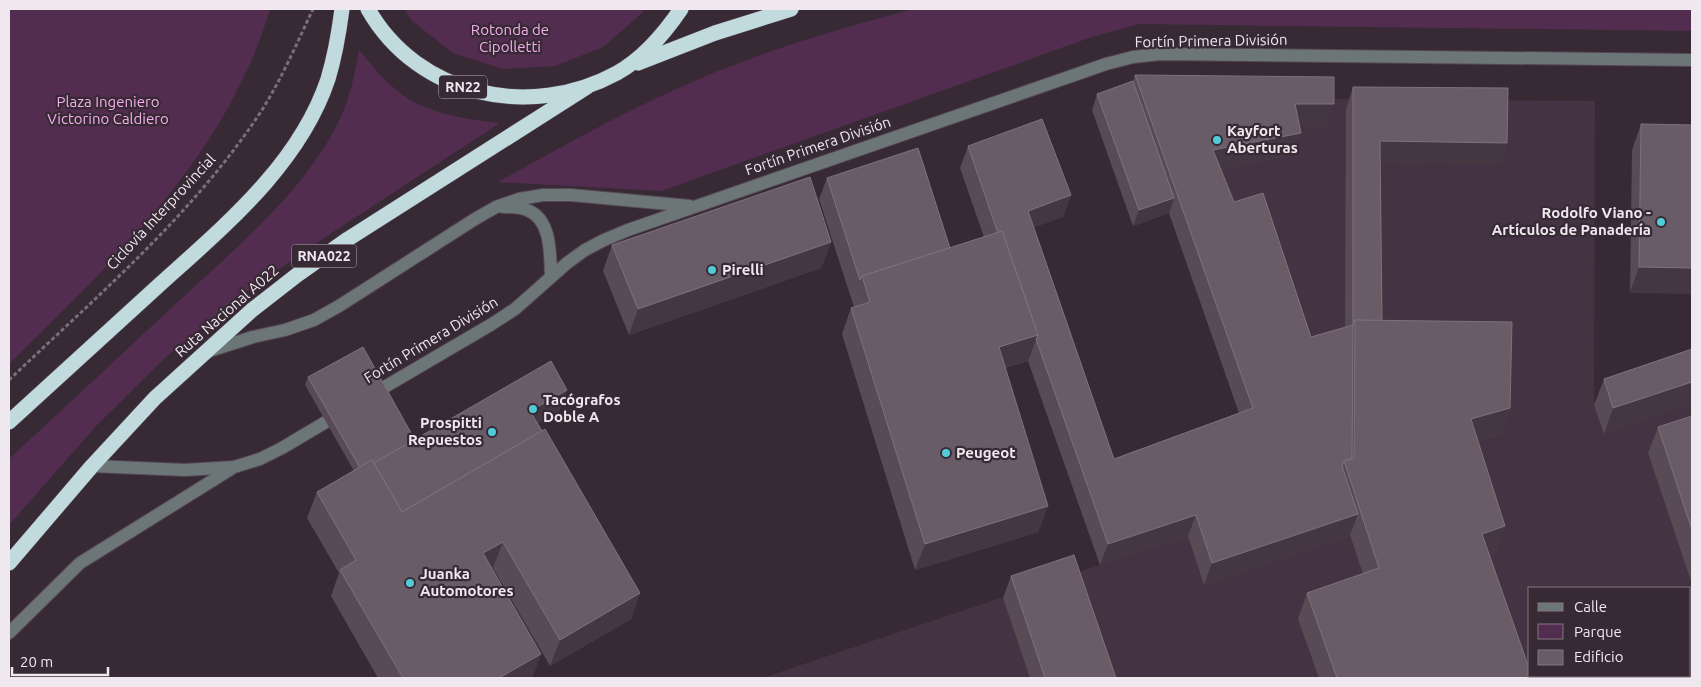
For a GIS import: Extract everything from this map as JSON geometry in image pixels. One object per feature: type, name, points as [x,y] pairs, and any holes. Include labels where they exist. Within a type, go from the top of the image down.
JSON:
[{"type":"highway","points":[[9,422],[220,231],[254,196],[286,158],[310,118],[328,80],[338,40],[342,9]]},
{"type":"highway","name":"RN22","points":[[368,9],[396,46],[423,67],[453,84],[486,94],[520,98],[554,96],[587,87],[664,52],[791,9]]},
{"type":"highway","name":"RN22","points":[[618,72],[644,53],[667,29],[681,9]]},
{"type":"highway","name":"Ruta Nacional A022","points":[[9,563],[92,466],[155,398],[252,310],[348,239],[587,87]]},
{"type":"street","name":"Fortín Primera División","points":[[92,466],[185,470],[234,467],[260,459],[492,324],[515,309],[567,263],[604,240],[1083,71],[1133,57],[1189,54],[1692,60]]},
{"type":"street","name":"Fortín Primera División","points":[[204,352],[253,337],[285,330],[314,320],[496,207],[519,199],[543,195],[571,195],[694,207]]},
{"type":"street","points":[[496,207],[528,210],[538,216],[545,228],[548,241],[551,277]]},
{"type":"street","points":[[9,633],[80,563],[234,467]]},
{"type":"path","name":"Ciclovía Interprovincial","points":[[9,380],[162,232],[230,154],[262,110],[289,61],[313,9]]},
{"type":"shaded area","points":[[1128,97],[1595,101],[1594,405],[1692,372],[1692,678],[762,678],[1273,507]]},
{"type":"green space","name":"Plaza Ingeniero Victorino Caldiero","points":[[9,9],[270,9],[251,62],[226,112],[196,158],[163,203],[88,286],[9,364]]},
{"type":"green space","name":"Rotonda de Cipolletti","points":[[404,9],[645,9],[603,47],[555,66],[503,69],[453,53],[412,21]]},
{"type":"green space","points":[[913,9],[1692,9],[1692,31],[1139,24],[1089,38],[661,191],[498,182],[634,109],[718,71],[790,45]]},
{"type":"green space","points":[[359,50],[393,87],[422,106],[473,120],[500,123],[330,234],[246,292],[166,357],[97,425],[9,525],[9,459],[247,238],[289,194],[325,145],[340,119],[352,85]]},
{"type":"building","points":[[1135,75],[1334,77],[1334,104],[1295,104],[1301,133],[1213,150],[1234,202],[1263,193],[1311,337],[1353,325],[1352,458],[1344,461],[1342,466],[1358,514],[1212,563],[1196,515],[1108,544],[1036,339],[1038,335],[1002,231],[998,233],[968,146],[1042,119],[1071,195],[1028,211],[1114,459],[1253,408]]},
{"type":"building","points":[[1133,81],[1174,198],[1139,210],[1097,94]]},
{"type":"building","points":[[1353,87],[1508,88],[1507,143],[1380,141],[1382,321],[1355,320],[1353,325]]},
{"type":"building","name":"Rodolfo Viano - Artículos de Panadería","points":[[1641,124],[1692,125],[1692,268],[1639,267]]},
{"type":"building","points":[[918,148],[950,248],[862,276],[860,280],[827,178]]},
{"type":"building","name":"Pirelli","points":[[810,177],[831,242],[638,309],[612,245]]},
{"type":"building","name":"Peugeot","points":[[1002,231],[1038,335],[999,347],[1048,506],[925,544],[851,308],[870,302],[862,276]]},
{"type":"building","points":[[1355,320],[1512,322],[1510,408],[1471,419],[1505,526],[1482,534],[1528,665],[1528,677],[1532,678],[1337,678],[1307,593],[1379,568],[1344,461],[1354,458]]},
{"type":"building","points":[[363,347],[415,440],[374,463],[372,460],[360,468],[308,377]]},
{"type":"building","points":[[1692,349],[1692,382],[1613,408],[1604,379]]},
{"type":"building","points":[[551,361],[567,390],[530,411],[542,431],[402,512],[374,463]]},
{"type":"building","points":[[1692,416],[1692,530],[1658,427]]},
{"type":"building","points":[[545,429],[640,593],[560,640],[503,542],[483,553],[541,654],[499,678],[403,678],[340,570],[356,560],[317,492],[372,460],[402,512]]},
{"type":"building","points":[[1074,555],[1116,678],[1045,678],[1011,576]]},
{"type":"place","name":"Kayfort Aberturas","points":[[1217,140]]},
{"type":"place","name":"Rodolfo Viano - Artículos de Panadería","points":[[1661,222]]},
{"type":"place","name":"Pirelli","points":[[712,270]]},
{"type":"place","name":"Tacógrafos Doble A","points":[[533,409]]},
{"type":"place","name":"Prospitti Repuestos","points":[[492,432]]},
{"type":"place","name":"Peugeot","points":[[946,453]]},
{"type":"place","name":"Juanka Automotores","points":[[410,583]]}]
